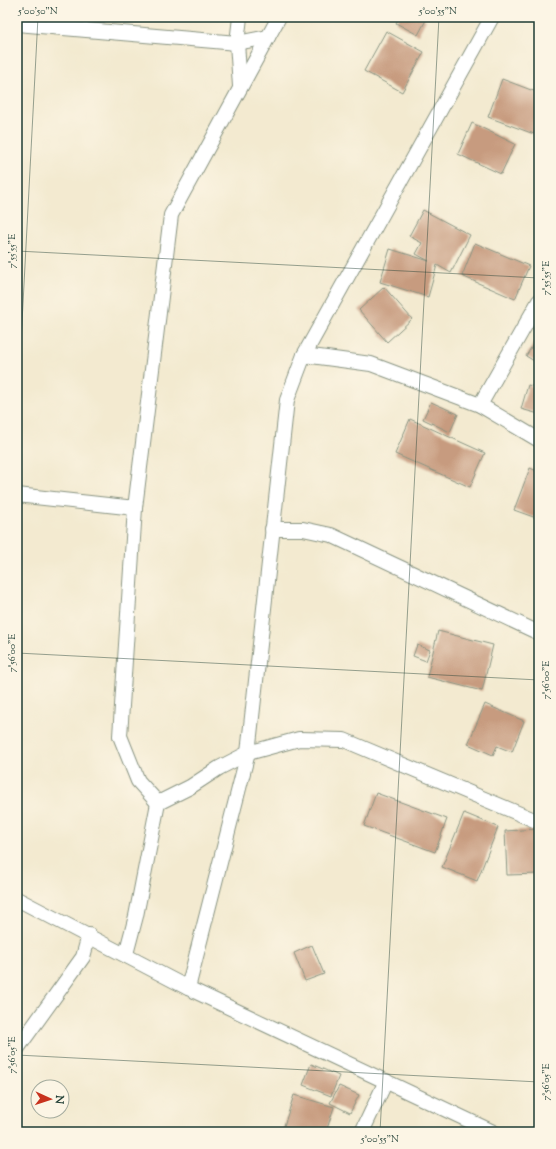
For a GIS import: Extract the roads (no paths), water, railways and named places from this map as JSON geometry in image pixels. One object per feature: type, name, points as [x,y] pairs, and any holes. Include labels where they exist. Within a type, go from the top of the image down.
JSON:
[{"type":"street","points":[[240,17],[237,43],[240,86]]},
{"type":"street","points":[[158,802],[138,781],[120,736],[135,508],[171,215],[279,17]]},
{"type":"street","points":[[188,988],[248,753],[286,400],[304,355],[492,17]]},
{"type":"street","points":[[17,24],[237,43],[268,37]]},
{"type":"street","points":[[480,405],[539,301]]},
{"type":"street","points":[[304,355],[371,364],[480,405],[539,440]]},
{"type":"street","points":[[17,495],[135,508]]},
{"type":"street","points":[[272,529],[303,529],[330,535],[539,633]]},
{"type":"street","points":[[158,802],[190,787],[219,768],[248,753],[299,739],[344,740],[539,822]]},
{"type":"street","points":[[126,954],[136,916],[158,802]]},
{"type":"street","points":[[17,899],[126,954],[188,988],[493,1132]]},
{"type":"street","points":[[17,1049],[83,957],[89,935]]},
{"type":"street","points":[[362,1132],[386,1081]]}]
